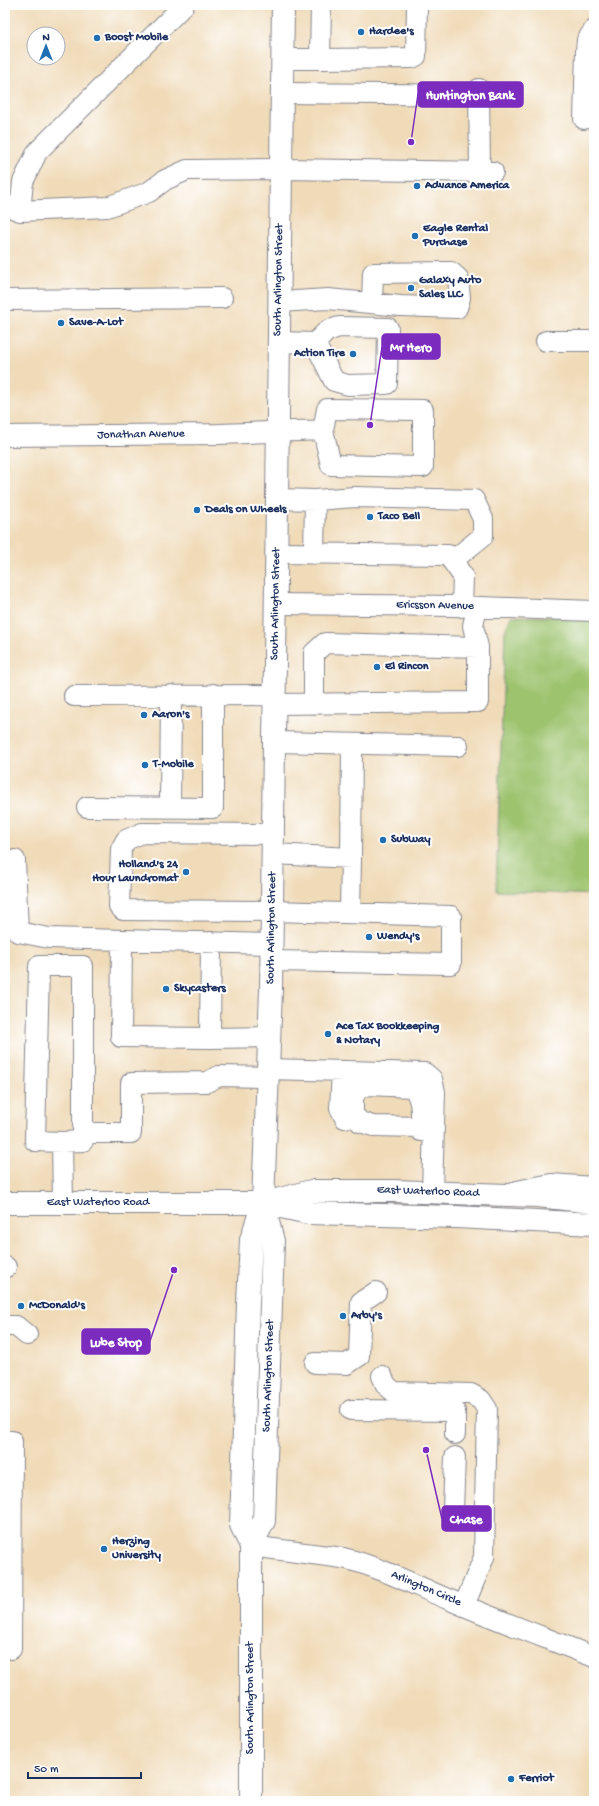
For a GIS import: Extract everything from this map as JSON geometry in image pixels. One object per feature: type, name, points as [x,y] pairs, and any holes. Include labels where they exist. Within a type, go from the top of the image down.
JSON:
[{"type":"main road","name":"South Arlington Street","points":[[251,1801],[251,1546],[241,1525],[247,1311],[251,1240],[263,1203],[272,952],[283,5]]},
{"type":"main road","name":"East Waterloo Road","points":[[263,1203],[311,1191],[432,1191],[594,1202]]},
{"type":"main road","name":"East Waterloo Road","points":[[5,1203],[263,1203],[308,1213],[456,1217],[594,1224]]},
{"type":"street","points":[[184,5],[37,152],[13,208],[107,208],[149,192],[165,180],[187,170],[281,169],[487,172],[479,92],[378,94],[282,93]]},
{"type":"street","points":[[320,59],[321,5]]},
{"type":"street","points":[[282,59],[412,58],[416,56],[417,5]]},
{"type":"street","points":[[584,119],[587,40],[594,30]]},
{"type":"street","points":[[5,300],[222,298]]},
{"type":"street","points":[[279,302],[328,298],[372,303]]},
{"type":"street","points":[[546,340],[594,341]]},
{"type":"street","points":[[279,342],[315,343]]},
{"type":"street","points":[[327,409],[423,410],[423,467],[331,464],[323,430],[327,409]]},
{"type":"street","name":"Jonathan Avenue","points":[[5,436],[323,430]]},
{"type":"street","points":[[277,499],[315,500],[354,497],[474,500],[482,519],[483,536],[452,561]]},
{"type":"street","points":[[314,554],[315,500]]},
{"type":"street","points":[[74,696],[213,694],[314,704],[478,702],[478,647],[470,607],[463,576],[448,555],[276,553]]},
{"type":"street","name":"Ericsson Avenue","points":[[276,604],[470,607],[594,611]]},
{"type":"street","points":[[314,704],[314,653],[325,643],[478,647]]},
{"type":"street","points":[[87,807],[212,808],[213,694]]},
{"type":"street","points":[[170,807],[171,695]]},
{"type":"street","points":[[274,742],[458,746]]},
{"type":"street","points":[[350,913],[352,744]]},
{"type":"street","points":[[15,860],[18,932],[49,938],[211,942],[272,952],[451,964],[451,916],[272,911],[123,910],[119,906],[121,849],[126,840],[142,833],[273,844],[351,858]]},
{"type":"street","points":[[122,941],[121,1037],[269,1037]]},
{"type":"street","points":[[210,1038],[211,942]]},
{"type":"street","points":[[39,966],[83,966],[83,1141],[62,1142],[35,1141],[39,966]]},
{"type":"street","points":[[342,1071],[340,1108],[348,1124],[361,1133],[425,1132]]},
{"type":"street","points":[[83,1133],[132,1133],[132,1083],[207,1082],[219,1076],[267,1073],[342,1071],[425,1073],[432,1079],[435,1092],[425,1132],[432,1191]]},
{"type":"street","points":[[62,1142],[63,1203]]},
{"type":"street","points":[[500,1195],[550,1184],[594,1187]]},
{"type":"street","points":[[315,1363],[347,1364],[359,1356],[361,1302],[376,1292]]},
{"type":"street","points":[[5,1326],[16,1326],[27,1335]]},
{"type":"street","points":[[382,1376],[386,1385],[394,1392],[471,1394],[481,1400],[487,1409],[484,1557],[464,1606]]},
{"type":"street","points":[[351,1410],[454,1411],[455,1434]]},
{"type":"street","points":[[5,1441],[12,1441],[11,1650]]},
{"type":"street","points":[[453,1509],[454,1457]]},
{"type":"street","name":"Arlington Circle","points":[[251,1546],[357,1561],[395,1575],[464,1606],[594,1657]]},
{"type":"green space","points":[[511,616],[594,618],[594,895],[496,891],[505,631]]},
{"type":"place","name":"Hardee's","points":[[361,32]]},
{"type":"place","name":"Boost Mobile","points":[[97,38]]},
{"type":"place","name":"Huntington Bank","points":[[411,142]]},
{"type":"place","name":"Advance America","points":[[417,186]]},
{"type":"place","name":"Eagle Rental Purchase","points":[[415,236]]},
{"type":"place","name":"Galaxy Auto Sales LLC","points":[[411,288]]},
{"type":"place","name":"Save-A-Lot","points":[[61,323]]},
{"type":"place","name":"Action Tire","points":[[353,354]]},
{"type":"place","name":"Mr Hero","points":[[370,425]]},
{"type":"place","name":"Deals on Wheels","points":[[197,510]]},
{"type":"place","name":"Taco Bell","points":[[370,517]]},
{"type":"place","name":"El Rincon","points":[[377,667]]},
{"type":"place","name":"Aaron's","points":[[144,715]]},
{"type":"place","name":"T-Mobile","points":[[145,765]]},
{"type":"place","name":"Subway","points":[[383,840]]},
{"type":"place","name":"Holland's 24 Hour Laundromat","points":[[186,872]]},
{"type":"place","name":"Wendy's","points":[[369,937]]},
{"type":"place","name":"Skycasters","points":[[166,989]]},
{"type":"place","name":"Ace Tax Bookkeeping & Notary","points":[[328,1034]]},
{"type":"place","name":"Lube Stop","points":[[174,1270]]},
{"type":"place","name":"McDonald's","points":[[21,1306]]},
{"type":"place","name":"Arby's","points":[[343,1316]]},
{"type":"place","name":"Chase","points":[[426,1450]]},
{"type":"place","name":"Herzing University","points":[[104,1549]]},
{"type":"place","name":"Ferriot","points":[[511,1779]]}]
